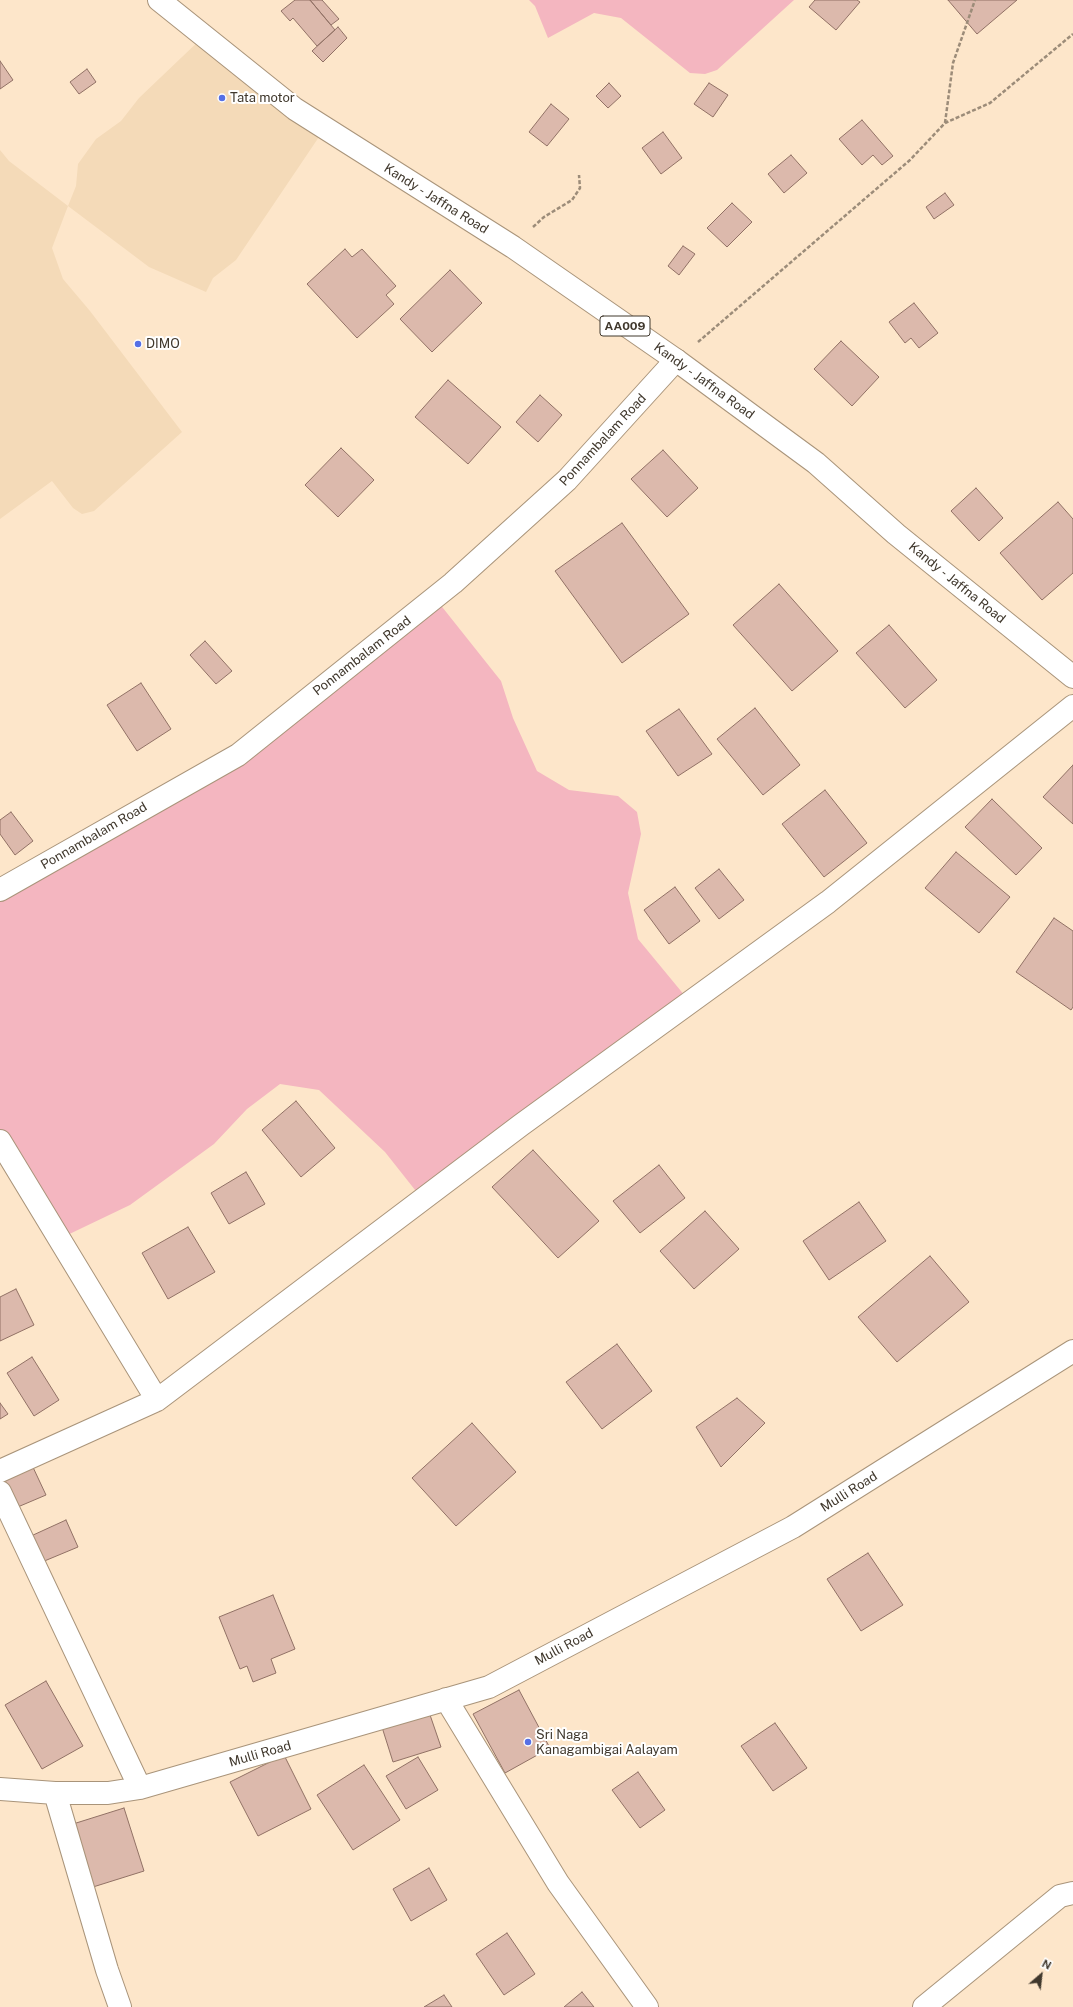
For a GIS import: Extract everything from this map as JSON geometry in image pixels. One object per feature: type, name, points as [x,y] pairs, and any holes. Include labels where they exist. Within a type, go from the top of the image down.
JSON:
[{"type":"main road","name":"Kandy - Jaffna Road","points":[[159,0],[295,109],[513,247],[676,360],[816,463],[896,534],[1073,677]]},
{"type":"main road","name":"Ponnambalam Road","points":[[0,890],[238,755],[453,583],[567,480],[676,360]]},
{"type":"main road","points":[[0,1471],[157,1400],[521,1125],[828,902],[1073,706]]},
{"type":"main road","points":[[0,1141],[157,1400]]},
{"type":"main road","name":"Mulli Road","points":[[0,1789],[55,1793],[108,1793],[140,1788],[489,1687],[793,1527],[1073,1351]]},
{"type":"main road","points":[[0,1492],[140,1788]]},
{"type":"main road","points":[[446,1699],[558,1883],[647,2007]]},
{"type":"main road","points":[[55,1793],[107,1970],[120,2007]]},
{"type":"main road","points":[[924,2007],[1060,1896],[1073,1893]]},
{"type":"path","points":[[945,123],[953,63],[975,0]]},
{"type":"path","points":[[676,360],[910,160],[945,123],[990,104],[1073,34]]},
{"type":"path","points":[[513,247],[544,217],[572,200],[580,188],[579,175]]},
{"type":"shaded area","points":[[529,0],[794,0],[717,70],[705,74],[690,73],[621,18],[594,13],[548,38],[535,6]]},
{"type":"shaded area","points":[[204,36],[325,128],[236,260],[213,278],[206,292],[149,267],[68,206],[76,186],[78,164],[96,139],[121,121],[139,98]]},
{"type":"shaded area","points":[[0,150],[9,161],[68,206],[52,248],[63,279],[90,311],[182,432],[94,511],[82,514],[73,508],[52,481],[0,519]]},
{"type":"shaded area","points":[[435,598],[501,681],[513,718],[537,771],[569,790],[618,796],[637,812],[641,834],[628,893],[638,939],[690,1002],[423,1200],[385,1152],[319,1090],[280,1084],[247,1109],[214,1144],[130,1205],[59,1239],[0,1141],[0,890],[238,755]]},
{"type":"building","points":[[295,0],[310,0],[335,30],[317,46],[293,18],[290,21],[281,11]]},
{"type":"building","points":[[310,0],[322,0],[339,19],[331,25]]},
{"type":"building","points":[[815,0],[857,0],[860,2],[836,30],[809,7]]},
{"type":"building","points":[[948,0],[1017,0],[977,34]]},
{"type":"building","points":[[338,27],[347,38],[323,62],[312,51]]},
{"type":"building","points":[[0,61],[13,80],[0,89]]},
{"type":"building","points":[[87,69],[96,82],[79,94],[70,82]]},
{"type":"building","points":[[609,83],[621,96],[608,108],[596,96]]},
{"type":"building","points":[[709,83],[728,95],[713,117],[694,104]]},
{"type":"building","points":[[551,104],[569,119],[547,146],[529,132]]},
{"type":"building","points":[[862,120],[893,156],[882,165],[873,155],[862,165],[839,139]]},
{"type":"building","points":[[663,132],[682,158],[661,174],[642,148]]},
{"type":"building","points":[[791,155],[807,173],[784,193],[768,174]]},
{"type":"building","points":[[945,193],[954,205],[934,219],[926,207]]},
{"type":"building","points":[[732,203],[752,222],[727,247],[707,228]]},
{"type":"building","points":[[683,246],[695,254],[679,275],[668,266]]},
{"type":"building","points":[[345,249],[352,257],[362,249],[396,286],[386,295],[394,304],[357,338],[307,284]]},
{"type":"building","points":[[450,270],[482,303],[432,352],[400,319]]},
{"type":"building","points":[[914,303],[938,333],[919,348],[911,338],[905,343],[889,322]]},
{"type":"building","points":[[841,341],[879,377],[852,406],[814,369]]},
{"type":"building","points":[[448,380],[501,427],[468,464],[415,417]]},
{"type":"building","points":[[540,395],[562,415],[538,442],[516,422]]},
{"type":"building","points":[[341,448],[374,480],[338,517],[305,485]]},
{"type":"building","points":[[663,450],[698,488],[667,517],[631,479]]},
{"type":"building","points":[[976,488],[1003,518],[979,541],[951,511]]},
{"type":"building","points":[[1058,502],[1073,519],[1073,573],[1042,600],[1000,553]]},
{"type":"building","points":[[622,523],[689,614],[622,663],[555,571]]},
{"type":"building","points":[[779,584],[838,651],[792,691],[733,625]]},
{"type":"building","points":[[889,625],[937,680],[905,708],[856,653]]},
{"type":"building","points":[[205,641],[232,671],[216,684],[190,655]]},
{"type":"building","points":[[141,683],[171,729],[137,751],[107,705]]},
{"type":"building","points":[[755,708],[800,765],[763,795],[717,739]]},
{"type":"building","points":[[679,709],[712,754],[678,776],[646,731]]},
{"type":"building","points":[[1073,765],[1073,824],[1043,797]]},
{"type":"building","points":[[825,790],[867,843],[824,877],[782,824]]},
{"type":"building","points":[[992,799],[1042,848],[1016,875],[965,827]]},
{"type":"building","points":[[11,812],[33,841],[15,855],[0,834],[0,820]]},
{"type":"building","points":[[956,852],[1010,897],[979,933],[925,888]]},
{"type":"building","points":[[719,869],[744,900],[719,919],[695,888]]},
{"type":"building","points":[[675,887],[700,921],[669,944],[644,910]]},
{"type":"building","points":[[1054,918],[1073,931],[1073,1007],[1071,1010],[1016,972]]},
{"type":"building","points":[[296,1101],[335,1148],[301,1177],[262,1130]]},
{"type":"building","points":[[533,1150],[599,1221],[558,1258],[492,1187]]},
{"type":"building","points":[[659,1165],[685,1198],[640,1233],[613,1201]]},
{"type":"building","points":[[246,1172],[265,1204],[229,1224],[211,1193]]},
{"type":"building","points":[[859,1202],[886,1241],[829,1280],[803,1241]]},
{"type":"building","points":[[705,1211],[739,1249],[694,1289],[660,1251]]},
{"type":"building","points":[[188,1227],[215,1272],[168,1299],[142,1253]]},
{"type":"building","points":[[930,1256],[969,1302],[897,1362],[858,1317]]},
{"type":"building","points":[[16,1289],[34,1325],[0,1341],[0,1297]]},
{"type":"building","points":[[617,1344],[652,1391],[602,1429],[566,1382]]},
{"type":"building","points":[[32,1357],[59,1400],[34,1416],[7,1373]]},
{"type":"building","points":[[737,1398],[765,1423],[721,1467],[696,1427]]},
{"type":"building","points":[[0,1403],[8,1414],[0,1419]]},
{"type":"building","points":[[472,1423],[516,1472],[456,1526],[412,1478]]},
{"type":"building","points":[[31,1463],[46,1495],[13,1509],[0,1482]]},
{"type":"building","points":[[66,1520],[78,1547],[42,1562],[31,1536]]},
{"type":"building","points":[[868,1553],[903,1605],[861,1631],[827,1579]]},
{"type":"building","points":[[273,1595],[295,1649],[271,1659],[276,1673],[253,1682],[247,1666],[240,1669],[219,1617]]},
{"type":"building","points":[[46,1681],[83,1746],[42,1769],[5,1705]]},
{"type":"building","points":[[519,1690],[550,1748],[505,1773],[473,1714]]},
{"type":"building","points":[[428,1709],[441,1747],[393,1762],[381,1724]]},
{"type":"building","points":[[775,1723],[807,1768],[773,1791],[741,1746]]},
{"type":"building","points":[[284,1755],[311,1809],[258,1836],[230,1782]]},
{"type":"building","points":[[418,1757],[438,1790],[406,1809],[386,1776]]},
{"type":"building","points":[[364,1765],[400,1820],[353,1850],[317,1795]]},
{"type":"building","points":[[638,1772],[665,1810],[640,1828],[612,1790]]},
{"type":"building","points":[[124,1808],[144,1871],[93,1887],[73,1824]]},
{"type":"building","points":[[429,1868],[447,1900],[411,1921],[393,1889]]},
{"type":"building","points":[[507,1933],[535,1974],[504,1995],[476,1954]]},
{"type":"building","points":[[582,1992],[594,2007],[564,2007]]},
{"type":"building","points":[[444,1995],[452,2007],[424,2007]]},
{"type":"place","name":"Tata motor","points":[[222,98]]},
{"type":"place","name":"DIMO","points":[[138,344]]},
{"type":"place","name":"Sri Naga Kanagambigai Aalayam","points":[[528,1742]]}]
